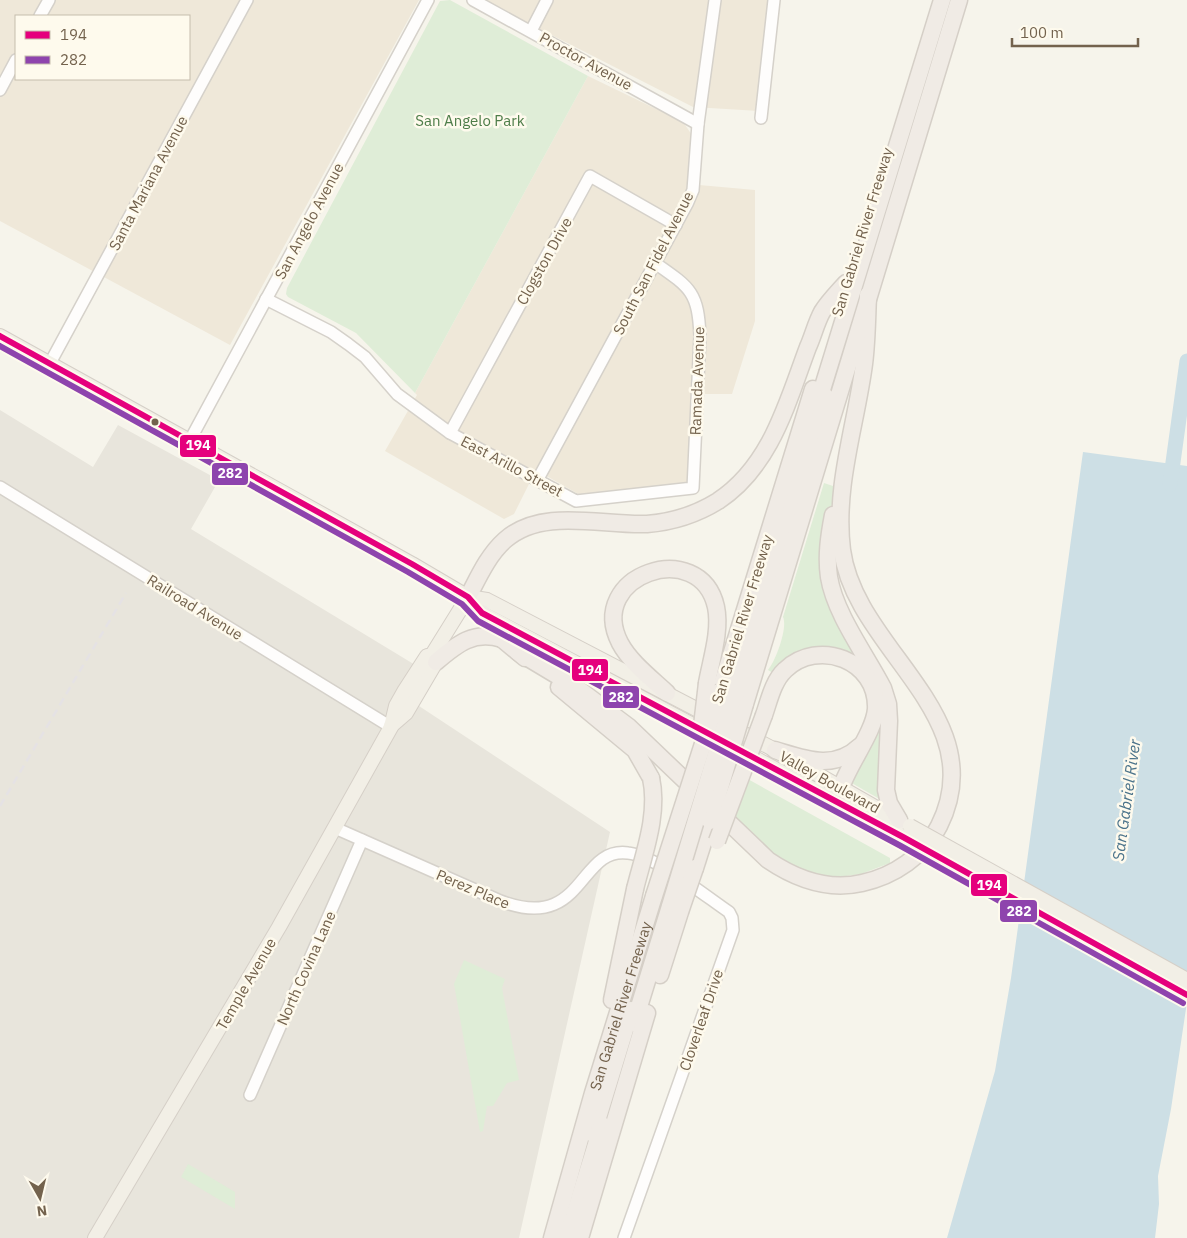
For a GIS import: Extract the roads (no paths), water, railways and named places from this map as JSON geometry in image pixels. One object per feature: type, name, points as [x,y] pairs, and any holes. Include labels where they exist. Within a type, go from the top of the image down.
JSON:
[{"type":"highway","name":"San Gabriel River Freeway","points":[[580,1238],[642,1030],[697,767],[727,694],[868,295],[870,244],[933,0]]},
{"type":"highway","points":[[870,244],[942,0]]},
{"type":"highway","points":[[567,1238],[667,904],[727,694],[948,0]]},
{"type":"highway","name":"San Gabriel River Freeway","points":[[552,1238],[593,1093],[667,904],[694,868],[727,694],[846,283],[870,244],[959,0]]},
{"type":"highway","points":[[468,597],[498,546],[513,534],[526,527],[549,522],[639,524],[661,522],[698,512],[733,489],[752,470],[768,446],[822,312],[846,283]]},
{"type":"highway","points":[[868,295],[864,363],[830,535],[828,555],[829,578],[836,603],[884,688],[888,704],[885,783],[889,803],[904,828]]},
{"type":"highway","points":[[518,652],[586,694],[629,727],[768,860],[791,874],[816,883],[846,885],[874,880],[903,866],[930,842],[943,818],[951,790],[951,758],[945,735],[936,715],[873,622],[853,586],[847,570],[840,521],[846,461]]},
{"type":"highway","points":[[666,693],[623,648],[615,626],[617,604],[624,590],[639,576],[651,570],[663,568],[683,572],[701,582],[713,598],[716,608],[716,629],[727,694]]},
{"type":"highway","points":[[482,613],[502,639],[630,745],[641,758],[651,778],[654,798],[652,821],[635,889],[593,1093]]},
{"type":"highway","points":[[434,659],[472,637],[488,636],[502,639]]},
{"type":"highway","points":[[694,868],[717,841],[776,684],[783,672],[793,663],[811,656],[834,655],[854,664],[863,673],[872,689],[876,707],[875,718],[840,796]]},
{"type":"highway","points":[[775,750],[823,762],[848,756],[864,743]]},
{"type":"highway","points":[[561,1238],[667,904]]},
{"type":"main road","name":"Valley Boulevard","points":[[0,336],[468,597],[482,613],[904,828],[1187,980]]},
{"type":"main road","name":"Valley Boulevard","points":[[468,597],[487,600],[775,750],[840,796]]},
{"type":"main road","name":"Temple Avenue","points":[[96,1238],[223,1023],[391,727],[406,713],[468,597]]},
{"type":"main road","name":"Valley Boulevard","points":[[904,828],[1187,995]]},
{"type":"street","points":[[41,15],[49,0]]},
{"type":"street","name":"Santa Mariana Avenue","points":[[49,365],[247,0]]},
{"type":"street","name":"San Angelo Avenue","points":[[189,442],[428,0]]},
{"type":"street","name":"Proctor Avenue","points":[[473,0],[698,124]]},
{"type":"street","points":[[531,31],[548,0]]},
{"type":"street","name":"South San Fidel Avenue","points":[[538,479],[676,225],[692,190],[698,124],[715,0]]},
{"type":"street","points":[[761,118],[774,0]]},
{"type":"street","points":[[0,90],[15,62]]},
{"type":"street","name":"Clogston Drive","points":[[450,433],[590,176],[676,225]]},
{"type":"street","name":"Ramada Avenue","points":[[655,263],[689,289],[699,311],[700,336],[694,488]]},
{"type":"street","name":"East Arillo Street","points":[[266,300],[331,332],[348,344],[365,357],[396,394],[450,433],[576,500],[694,488]]},
{"type":"street","name":"Railroad Avenue","points":[[0,487],[391,727]]},
{"type":"street","name":"Perez Place","points":[[335,828],[505,903],[532,909],[550,906],[561,901],[603,859],[611,854],[629,853]]},
{"type":"street","name":"North Covina Lane","points":[[250,1095],[362,840]]},
{"type":"street","name":"Cloverleaf Drive","points":[[624,1238],[733,926],[729,912],[651,861],[629,853]]},
{"type":"water","points":[[1083,452],[1187,466],[1187,1002],[1171,1109],[1158,1176],[1159,1204],[1155,1238],[947,1238],[995,1071],[1011,978]]},
{"type":"waterway","name":"San Gabriel River","points":[[1170,484],[1187,361]]},
{"type":"railway","points":[[0,806],[126,593]]},
{"type":"park label","name":"San Angelo Park","points":[[470,120]]}]
